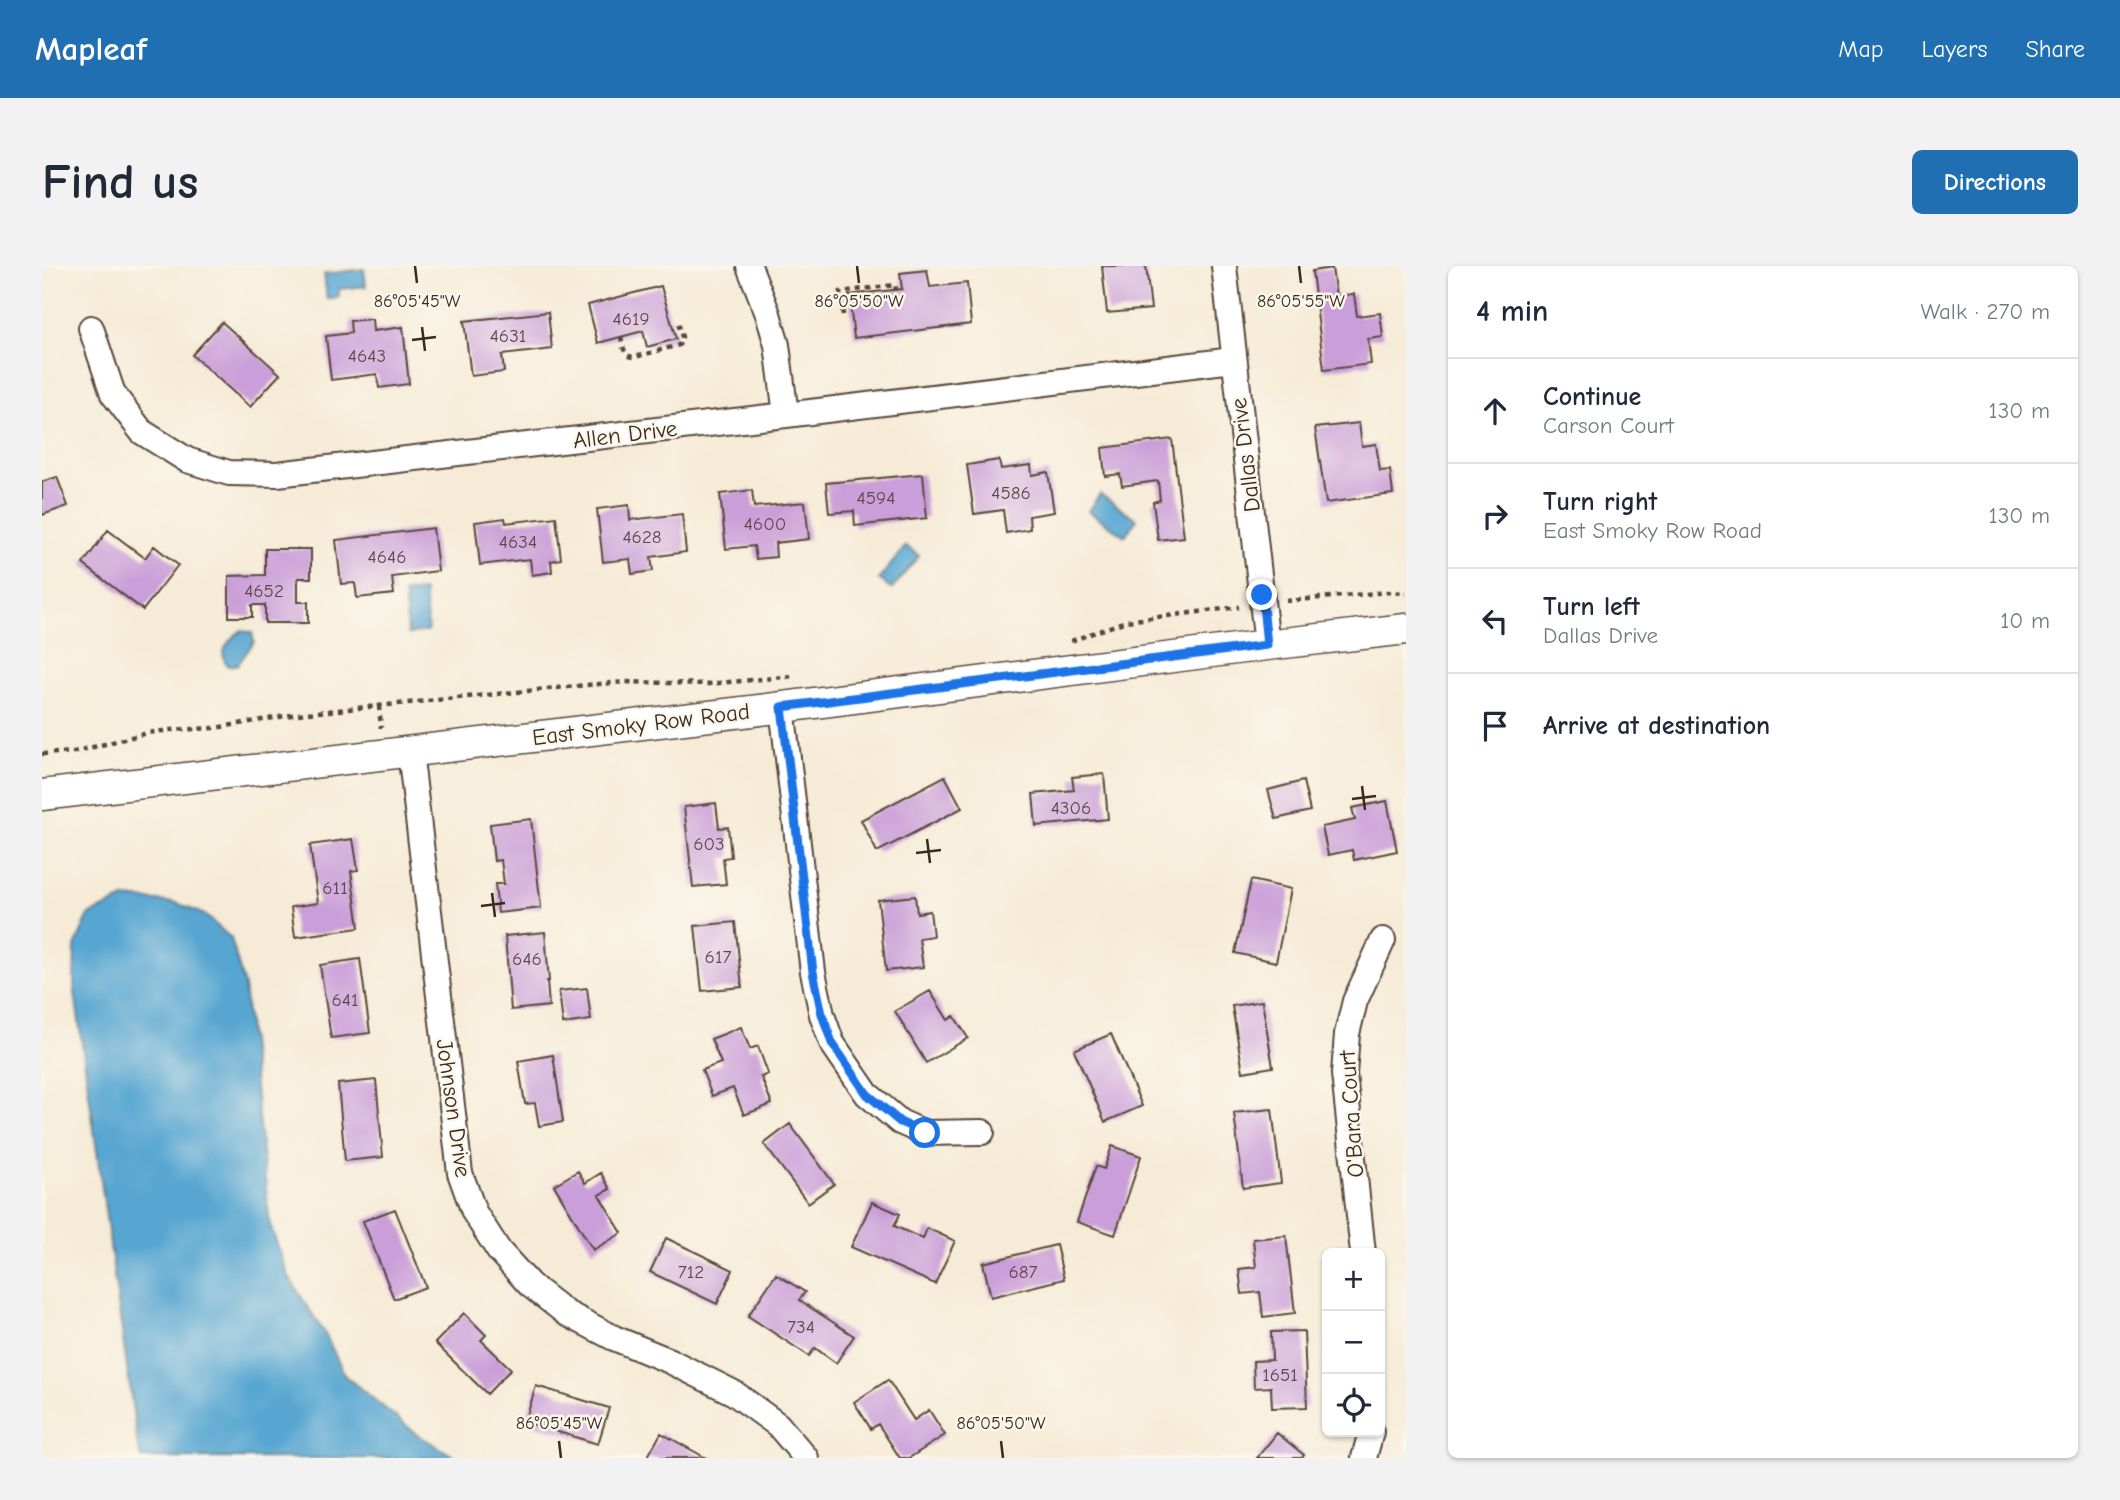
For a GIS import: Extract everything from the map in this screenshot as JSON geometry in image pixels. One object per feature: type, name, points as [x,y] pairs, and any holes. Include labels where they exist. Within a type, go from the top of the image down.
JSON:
[{"type":"street","points":[[749,266],[777,345],[786,415]]},
{"type":"street","name":"Dallas Drive","points":[[1224,266],[1267,645]]},
{"type":"street","name":"Allen Drive","points":[[91,328],[113,394],[142,432],[187,460],[229,473],[277,474],[1233,360]]},
{"type":"street","name":"East Smoky Row Road","points":[[42,795],[1406,629]]},
{"type":"street","points":[[782,707],[813,972],[822,1014],[832,1043],[867,1094],[900,1122],[925,1133],[982,1132]]},
{"type":"street","name":"Johnson Drive","points":[[410,751],[460,1173],[474,1212],[499,1251],[530,1285],[566,1313],[733,1393],[778,1425],[806,1458]]},
{"type":"street","name":"O'Bara Court","points":[[1362,1248],[1344,1074],[1347,1034],[1355,1001],[1383,940]]},
{"type":"street","points":[[1364,1458],[1370,1437]]},
{"type":"path","points":[[843,315],[840,292],[895,285],[896,290]]},
{"type":"path","points":[[621,337],[626,354],[635,357],[679,345],[682,337],[678,322]]},
{"type":"path","points":[[1280,601],[1388,592],[1406,593]]},
{"type":"path","points":[[1065,643],[1126,621],[1247,606]]},
{"type":"path","points":[[42,754],[74,751],[159,731],[215,728],[297,714],[586,685],[626,682],[708,684],[806,674]]},
{"type":"path","points":[[379,706],[382,729]]},
{"type":"water","points":[[364,269],[366,286],[339,289],[339,297],[327,299],[324,274]]},
{"type":"water","points":[[1100,494],[1137,519],[1125,536],[1088,511]]},
{"type":"water","points":[[906,546],[919,556],[892,589],[879,579]]},
{"type":"water","points":[[424,591],[428,631],[408,634],[404,593]]},
{"type":"water","points":[[242,630],[252,633],[254,642],[238,664],[228,666],[223,656],[224,651],[229,641]]},
{"type":"water","points":[[126,898],[177,903],[205,915],[231,938],[244,986],[270,1225],[289,1277],[326,1336],[345,1376],[418,1435],[457,1458],[142,1458],[138,1447],[74,986],[75,947],[89,915]]},
{"type":"building","points":[[1102,266],[1146,266],[1151,309],[1107,313]]},
{"type":"building","points":[[1332,268],[1336,296],[1354,294],[1357,316],[1380,313],[1383,337],[1368,339],[1371,364],[1324,370],[1312,271]]},
{"type":"building","points":[[927,270],[930,287],[967,283],[971,324],[854,338],[849,295],[902,289],[900,273]]},
{"type":"building","points":[[661,286],[676,339],[647,347],[643,331],[598,343],[588,305]]},
{"type":"building","points":[[548,312],[552,349],[502,355],[504,372],[471,376],[464,321]]},
{"type":"building","points":[[372,319],[373,331],[403,327],[409,384],[379,388],[377,374],[331,380],[326,336],[351,333],[350,321]]},
{"type":"building","points":[[222,322],[280,374],[250,407],[192,355]]},
{"type":"building","points":[[1359,423],[1362,446],[1376,444],[1380,471],[1390,470],[1393,494],[1326,503],[1315,428]]},
{"type":"building","points":[[1172,439],[1184,537],[1158,540],[1153,502],[1160,500],[1158,481],[1122,486],[1120,474],[1105,476],[1102,448]]},
{"type":"building","points":[[999,460],[1001,469],[1031,465],[1032,475],[1048,472],[1054,512],[1029,516],[1030,529],[1006,533],[1003,510],[974,514],[967,465]]},
{"type":"building","points":[[923,474],[927,518],[855,526],[854,511],[829,513],[826,483]]},
{"type":"building","points":[[57,477],[68,506],[42,515],[42,482]]},
{"type":"building","points":[[752,490],[754,507],[805,502],[809,539],[775,543],[776,557],[756,559],[754,546],[726,549],[720,494]]},
{"type":"building","points":[[629,505],[630,520],[682,514],[686,552],[651,557],[653,571],[632,574],[630,559],[603,562],[597,509]]},
{"type":"building","points":[[556,517],[561,559],[551,561],[552,572],[532,575],[530,559],[480,565],[475,522],[505,518],[506,523]]},
{"type":"building","points":[[433,528],[438,571],[392,577],[394,594],[357,598],[355,583],[341,584],[336,540]]},
{"type":"building","points":[[108,530],[145,558],[154,546],[178,565],[143,610],[83,564]]},
{"type":"building","points":[[265,549],[311,549],[311,578],[298,578],[298,602],[308,602],[308,623],[265,623],[265,605],[252,605],[252,617],[229,617],[229,576],[265,575]]},
{"type":"building","points":[[1104,774],[1108,819],[1036,826],[1033,794],[1074,790],[1072,777]]},
{"type":"building","points":[[945,776],[962,808],[877,852],[861,820]]},
{"type":"building","points":[[1303,781],[1310,811],[1276,819],[1268,790]]},
{"type":"building","points":[[1387,801],[1397,851],[1354,860],[1352,850],[1328,855],[1322,827],[1355,820],[1352,808]]},
{"type":"building","points":[[716,803],[719,828],[728,827],[731,857],[723,858],[726,884],[693,887],[684,807]]},
{"type":"building","points":[[531,819],[541,908],[498,913],[495,884],[504,884],[501,860],[494,861],[490,824]]},
{"type":"building","points":[[353,839],[358,870],[351,871],[359,928],[295,937],[291,907],[318,903],[310,845]]},
{"type":"building","points":[[1251,880],[1291,889],[1276,962],[1235,953]]},
{"type":"building","points":[[915,896],[917,913],[930,911],[933,936],[919,938],[923,967],[886,971],[878,900]]},
{"type":"building","points":[[735,922],[742,987],[702,991],[695,926]]},
{"type":"building","points":[[545,932],[549,1006],[511,1010],[505,936]]},
{"type":"building","points":[[360,959],[370,1033],[331,1038],[320,965]]},
{"type":"building","points":[[587,988],[591,1020],[563,1024],[559,991]]},
{"type":"building","points":[[930,991],[948,1020],[954,1016],[968,1038],[926,1063],[895,1011]]},
{"type":"building","points":[[1262,1001],[1273,1067],[1243,1072],[1232,1006]]},
{"type":"building","points":[[741,1027],[750,1049],[758,1046],[768,1074],[761,1077],[772,1104],[744,1115],[733,1088],[712,1096],[702,1070],[721,1063],[711,1039]]},
{"type":"building","points":[[1111,1034],[1142,1106],[1105,1122],[1074,1050]]},
{"type":"building","points":[[553,1055],[563,1122],[539,1126],[535,1103],[525,1104],[518,1061]]},
{"type":"building","points":[[376,1080],[383,1157],[345,1161],[338,1084]]},
{"type":"building","points":[[1272,1109],[1281,1183],[1243,1188],[1234,1113]]},
{"type":"building","points":[[790,1124],[834,1184],[808,1203],[764,1144]]},
{"type":"building","points":[[1112,1146],[1141,1156],[1115,1235],[1077,1222],[1096,1166],[1104,1169]]},
{"type":"building","points":[[578,1171],[585,1183],[601,1173],[610,1189],[599,1195],[622,1233],[593,1250],[554,1185]]},
{"type":"building","points":[[872,1202],[900,1214],[894,1226],[923,1239],[927,1228],[955,1241],[935,1284],[851,1247]]},
{"type":"building","points":[[395,1209],[426,1287],[394,1299],[363,1221]]},
{"type":"building","points":[[1286,1236],[1295,1313],[1263,1317],[1260,1292],[1242,1294],[1239,1269],[1256,1267],[1253,1239]]},
{"type":"building","points":[[666,1238],[733,1270],[717,1304],[650,1272]]},
{"type":"building","points":[[1056,1245],[1064,1279],[991,1297],[983,1263]]},
{"type":"building","points":[[776,1274],[805,1292],[799,1300],[854,1336],[836,1363],[815,1348],[809,1356],[748,1316]]},
{"type":"building","points":[[464,1313],[486,1335],[481,1340],[511,1369],[487,1394],[435,1343]]},
{"type":"building","points":[[1304,1331],[1307,1407],[1272,1408],[1271,1387],[1254,1388],[1253,1361],[1272,1360],[1271,1332]]},
{"type":"building","points":[[888,1380],[914,1420],[929,1410],[945,1435],[909,1458],[900,1458],[878,1424],[871,1429],[854,1402]]},
{"type":"building","points":[[536,1386],[609,1408],[598,1444],[525,1422]]},
{"type":"building","points":[[661,1433],[706,1458],[647,1458]]},
{"type":"building","points":[[1277,1433],[1304,1455],[1302,1458],[1257,1458]]},
{"type":"route","points":[[925,1133],[900,1122],[867,1094],[832,1043],[822,1014],[813,972],[782,707],[1267,645],[1262,595]]}]
